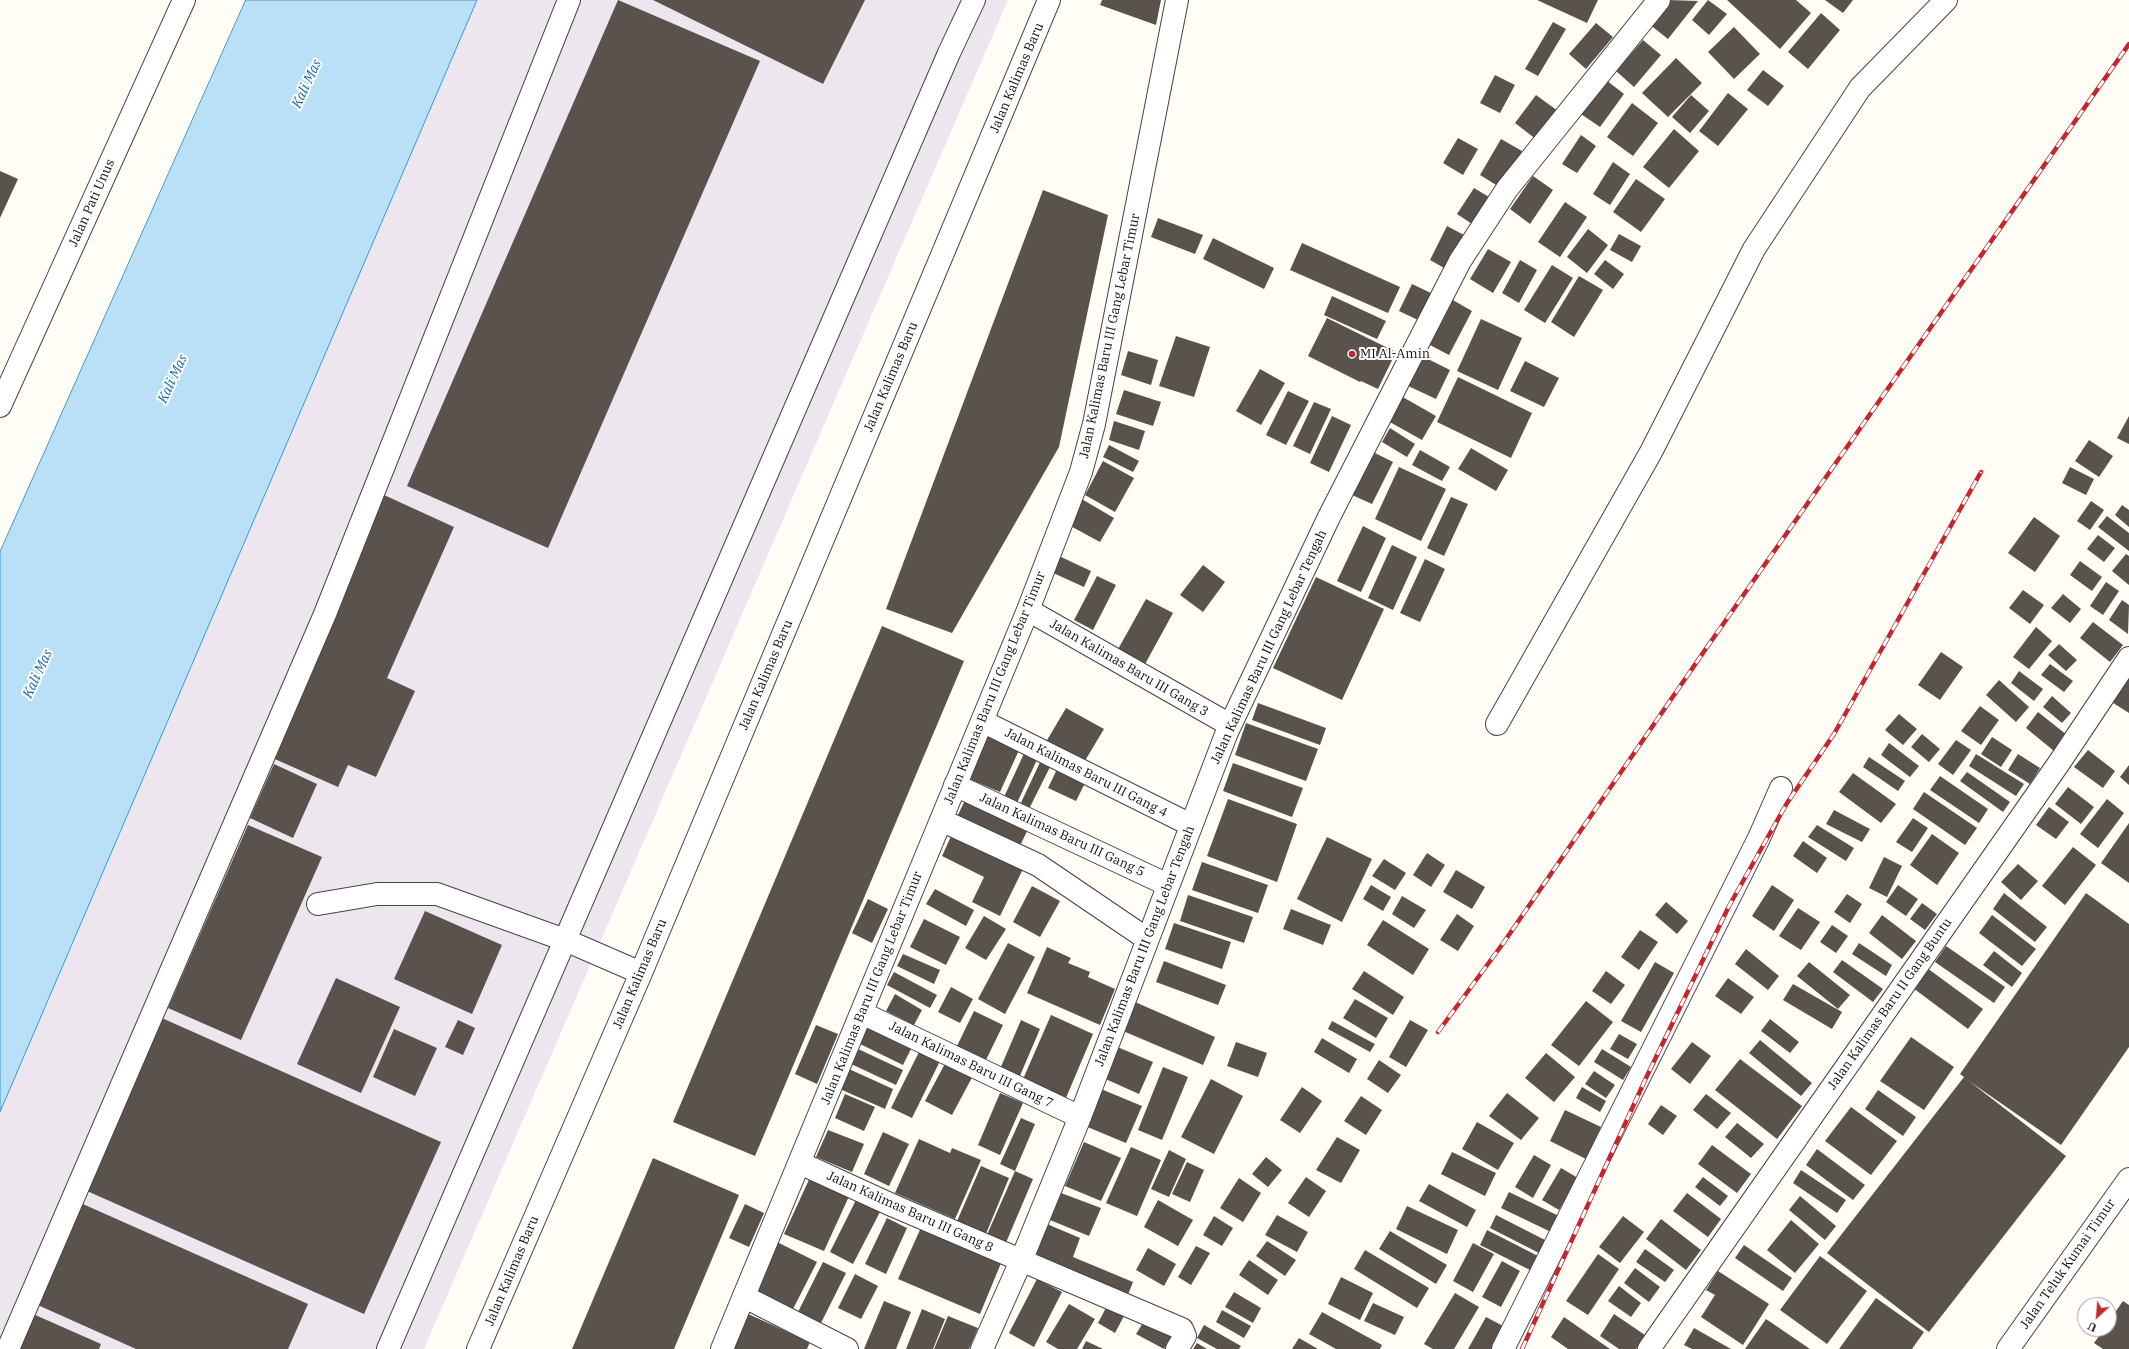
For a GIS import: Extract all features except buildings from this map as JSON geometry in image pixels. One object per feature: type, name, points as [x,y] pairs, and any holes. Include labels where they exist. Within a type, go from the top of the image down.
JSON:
[{"type":"street","name":"Jalan Pati Unus","points":[[0,406],[184,0]]},
{"type":"street","points":[[8,1349],[325,614],[569,0]]},
{"type":"street","points":[[388,1349],[939,75],[974,0]]},
{"type":"street","name":"Jalan Kalimas Baru","points":[[478,1349],[640,973],[1049,0]]},
{"type":"street","name":"Jalan Kalimas Baru III Gang Lebar Timur","points":[[722,1349],[745,1298],[1028,610],[1089,448],[1177,0]]},
{"type":"street","name":"Jalan Kalimas Baru III Gang Lebar Tengah","points":[[982,1349],[1021,1261],[1080,1117],[1230,725],[1329,517],[1460,261],[1507,189],[1659,0]]},
{"type":"street","points":[[1497,724],[1651,452],[1754,249],[1860,88],[1946,0]]},
{"type":"street","name":"Jalan Kalimas Baru III Gang 3","points":[[1028,610],[1230,725]]},
{"type":"street","name":"Jalan Kalimas Baru II Gang Buntu","points":[[1649,1349],[2059,763],[2129,658]]},
{"type":"street","name":"Jalan Kalimas Baru III Gang 4","points":[[982,721],[1191,825]]},
{"type":"street","name":"Jalan Kalimas Baru III Gang 5","points":[[955,785],[1168,885]]},
{"type":"street","points":[[1503,1349],[1759,838],[1781,788]]},
{"type":"street","points":[[941,820],[1038,866],[1147,939]]},
{"type":"street","points":[[318,904],[377,894],[437,894],[565,940],[640,973]]},
{"type":"street","name":"Jalan Kalimas Baru III Gang 7","points":[[862,1013],[1080,1117]]},
{"type":"street","name":"Jalan Kalimas Baru III Gang 8","points":[[800,1163],[1021,1261],[1182,1329],[1181,1342]]},
{"type":"street","name":"Jalan Teluk Kumai Timur","points":[[2008,1349],[2129,1179]]},
{"type":"street","points":[[745,1298],[847,1349]]},
{"type":"shaded area","points":[[477,0],[1008,0],[424,1349],[0,1349],[0,1112]]},
{"type":"water","name":"Kali Mas","points":[[246,0],[477,0],[0,1112],[0,552]]},
{"type":"railway","points":[[1438,1032],[1504,942],[1705,650],[2129,44]]},
{"type":"railway","points":[[1522,1349],[1646,1078],[1729,906],[1787,803],[1834,734],[1981,472]]},
{"type":"place","name":"MI Al-Amin","points":[[1352,354]]}]
